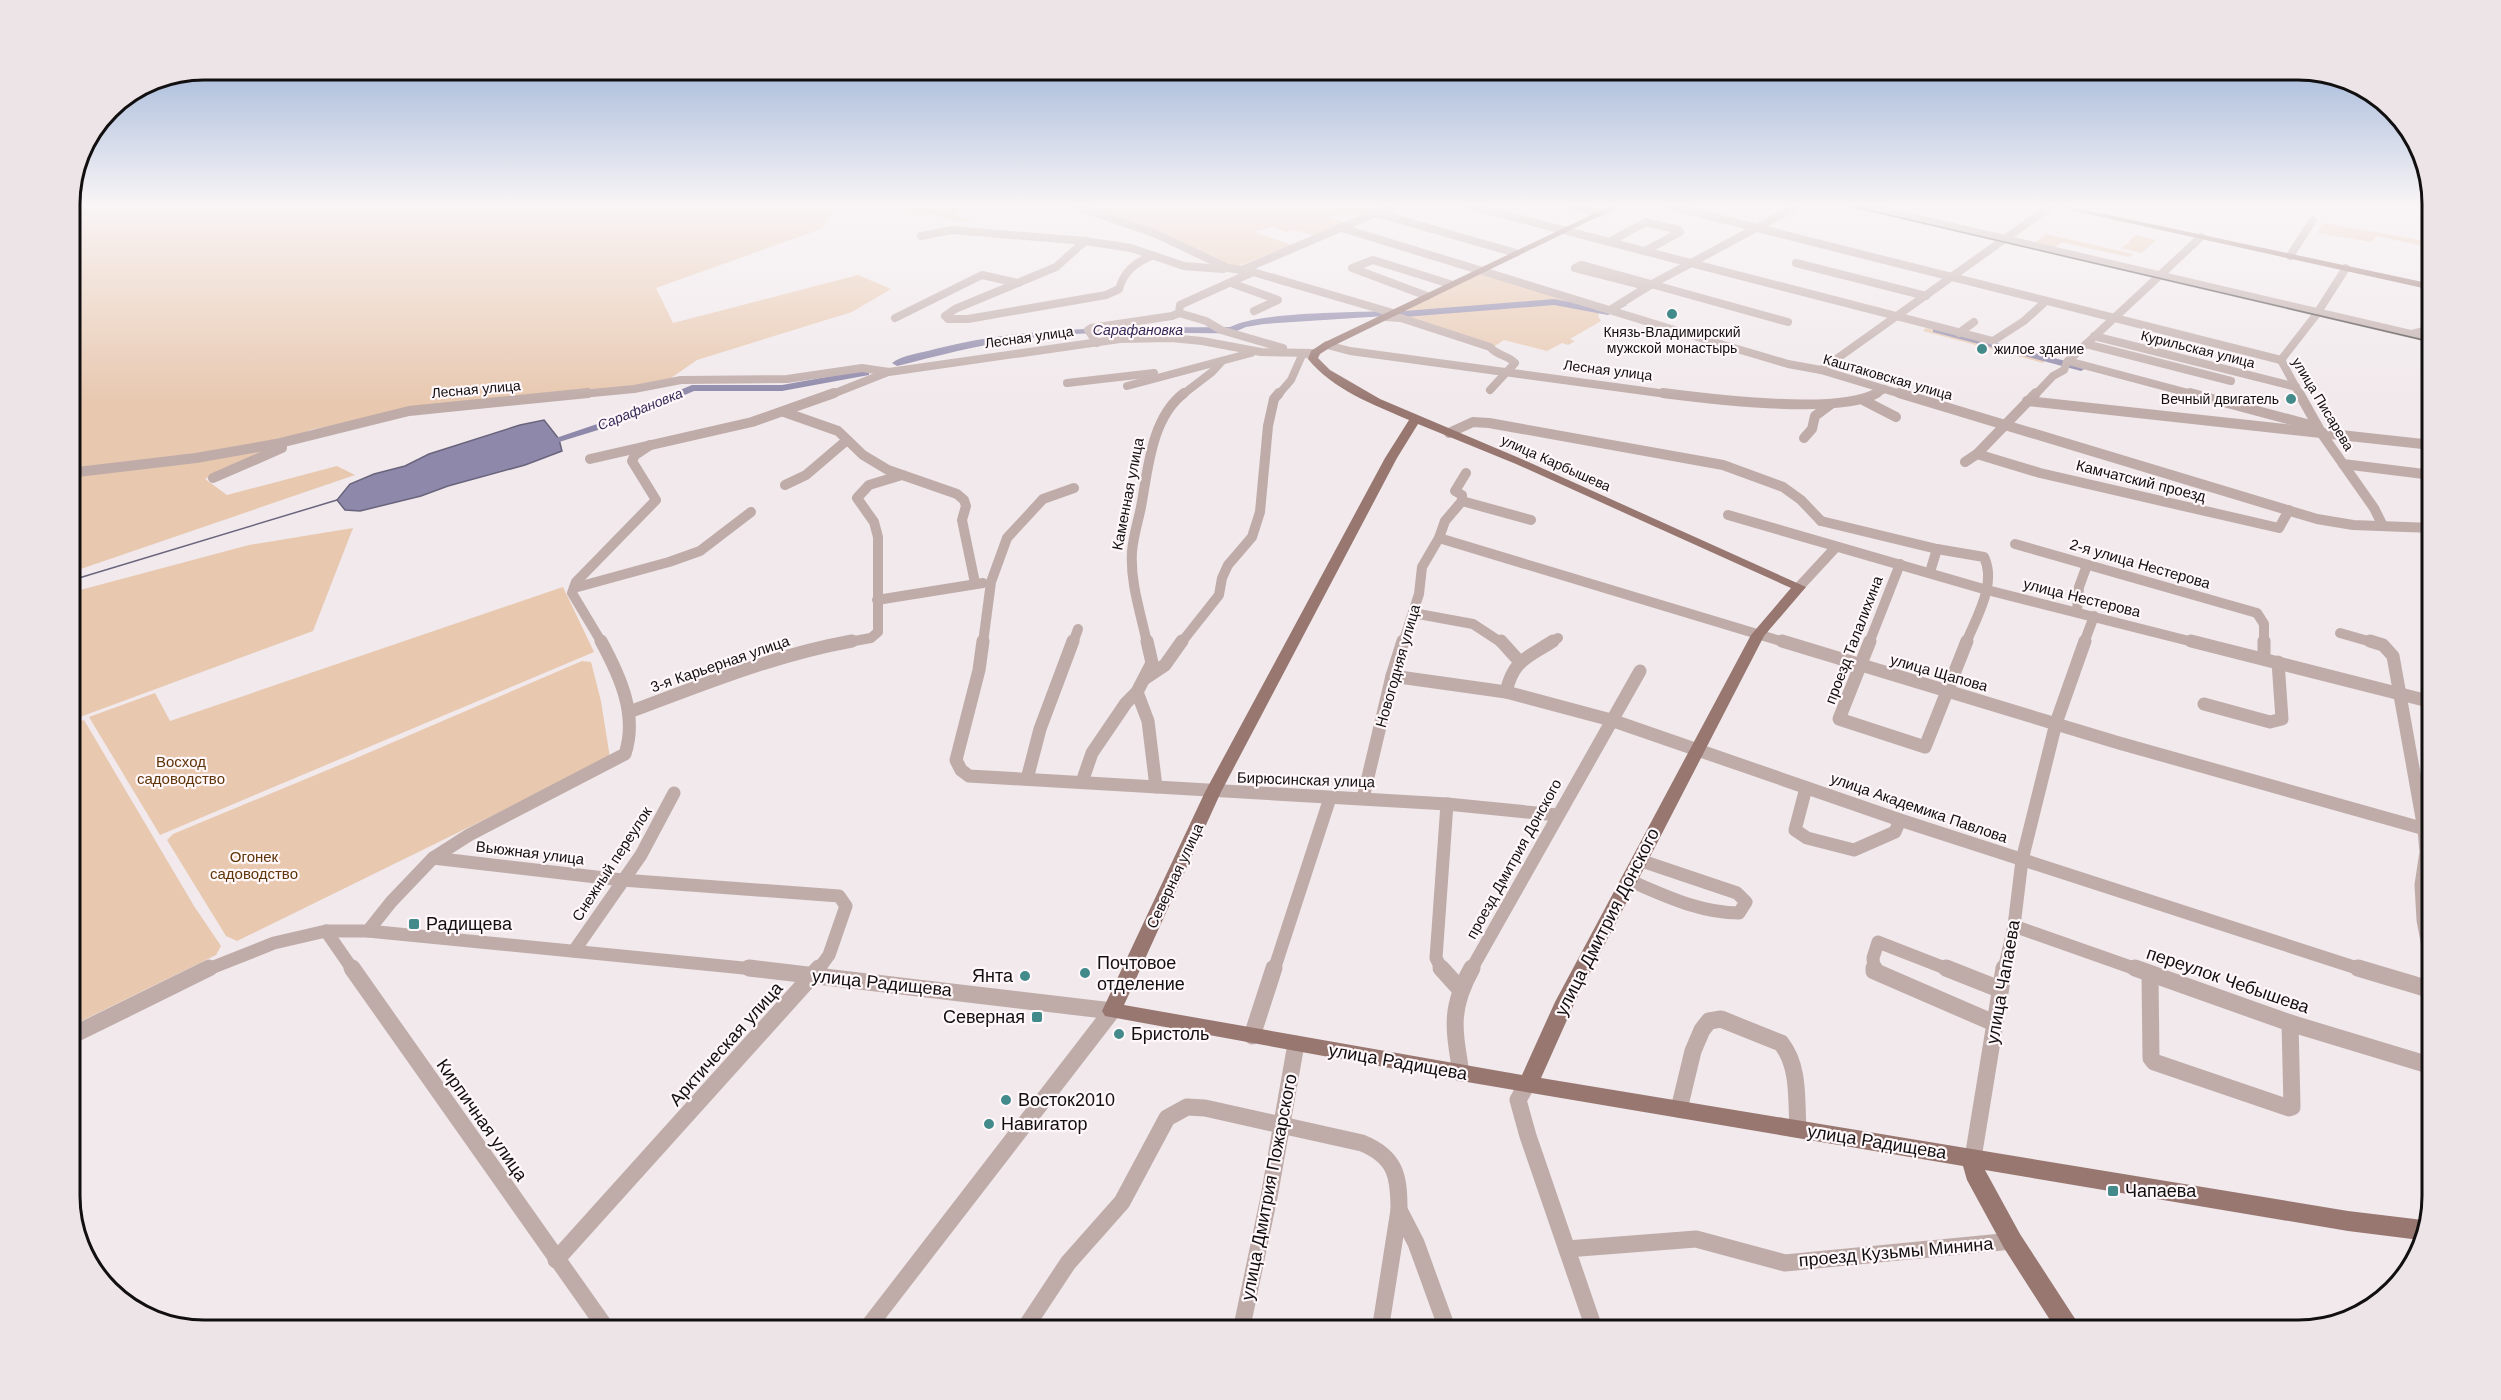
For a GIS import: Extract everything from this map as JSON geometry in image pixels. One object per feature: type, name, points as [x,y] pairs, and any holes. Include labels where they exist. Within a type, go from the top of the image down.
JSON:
[{"type":"main road","points":[[1307,354],[1477,271]]},
{"type":"main road","points":[[2361,271],[2421,285]]},
{"type":"main road","name":"улица Карбышева","points":[[1307,354],[1325,373],[1415,419],[1799,587]]},
{"type":"main road","name":"Северная улица","points":[[1113,1011],[1213,792],[1391,458],[1415,419]]},
{"type":"main road","name":"улица Дмитрия Донского","points":[[1527,1084],[1537,1067],[1564,1002],[1758,635],[1799,587]]},
{"type":"main road","name":"улица Радищева","points":[[1113,1011],[1461,1073],[2348,1221],[2417,1229]]},
{"type":"main road","name":"улица Чапаева","points":[[1974,1158],[1975,1173],[2012,1241],[2064,1320]]},
{"type":"street","points":[[1046,271],[955,309],[945,316],[948,319],[968,319],[1106,295],[1119,289],[1126,271]]},
{"type":"street","points":[[1248,271],[1490,347],[1494,352],[1513,359],[1515,363],[1490,390]]},
{"type":"street","points":[[1361,271],[1427,296]]},
{"type":"street","points":[[1409,271],[1450,284]]},
{"type":"street","name":"Каштаковская улица","points":[[1484,271],[1788,364],[1821,370],[2336,523],[2421,528]]},
{"type":"street","points":[[1588,271],[1642,285],[1652,284]]},
{"type":"street","points":[[1604,271],[1788,322]]},
{"type":"street","points":[[1614,311],[1652,284],[1675,271]]},
{"type":"street","points":[[1717,271],[1993,341],[2024,321],[2046,301]]},
{"type":"street","points":[[1829,271],[1926,296]]},
{"type":"street","points":[[1925,271],[2281,360]]},
{"type":"street","points":[[1821,370],[1960,271]]},
{"type":"street","points":[[2143,271],[2421,336]]},
{"type":"street","points":[[1965,462],[1977,454],[2027,401],[2053,376],[2064,370],[2067,363],[2094,336],[2163,271]]},
{"type":"street","name":"улица Писарева","points":[[2344,271],[2318,312],[2281,360],[2321,430],[2383,526]]},
{"type":"street","points":[[1179,313],[1179,305],[1253,272]]},
{"type":"street","points":[[895,318],[982,275],[1018,283]]},
{"type":"street","points":[[1231,283],[1278,300],[1278,302],[1254,311]]},
{"type":"street","points":[[1097,343],[1088,331],[1179,313],[1206,321],[1221,330],[1307,354],[1291,380],[1274,399],[1268,426],[1260,512],[1252,537],[1228,565],[1221,579],[1219,595],[1184,636],[1176,652],[1166,665],[1143,680]]},
{"type":"street","points":[[1959,333],[1974,322]]},
{"type":"street","points":[[2411,334],[2421,332]]},
{"type":"street","name":"Курильская улица","points":[[2094,336],[2296,387]]},
{"type":"street","name":"Лесная улица","points":[[590,459],[752,422],[889,372],[1097,343],[1171,338],[1202,341],[1261,352],[1307,354]]},
{"type":"street","name":"Курильская улица","points":[[2086,344],[2231,381]]},
{"type":"street","name":"Лесная улица","points":[[1327,345],[1350,351],[1720,401],[1831,404],[1863,400],[1884,389]]},
{"type":"street","points":[[1128,386],[1238,355],[1261,352]]},
{"type":"street","name":"Каменная улица","points":[[1082,782],[1092,753],[1126,703],[1137,692],[1152,663],[1134,585],[1132,552],[1152,447],[1159,427],[1176,399],[1212,372],[1222,361]]},
{"type":"street","points":[[2067,363],[2321,430]]},
{"type":"street","name":"Лесная улица","points":[[80,472],[196,458],[305,437],[409,411],[440,407],[634,389],[681,380],[787,379],[862,368],[889,372]]},
{"type":"street","points":[[1066,383],[1135,374],[1170,373]]},
{"type":"street","points":[[1863,400],[1896,417]]},
{"type":"street","points":[[2027,401],[2321,430],[2421,444]]},
{"type":"street","points":[[1804,438],[1812,429],[1815,416],[1831,404]]},
{"type":"street","points":[[784,412],[822,423],[838,431],[863,455],[902,475],[957,494],[964,500],[966,506],[962,520],[975,583]]},
{"type":"street","name":"улица Карбышева","points":[[1449,433],[1473,423],[1553,433],[1723,465],[1783,487],[1801,500],[1821,521]]},
{"type":"street","points":[[213,478],[305,437]]},
{"type":"street","points":[[785,485],[806,475],[848,440]]},
{"type":"street","name":"Лесная улица","points":[[632,461],[640,450],[650,445]]},
{"type":"street","points":[[368,931],[391,902],[433,858],[469,835],[625,754],[631,744],[629,712],[621,684],[593,627],[572,593],[576,582],[656,500],[632,461],[622,451]]},
{"type":"street","name":"Камчатский проезд","points":[[1977,454],[2040,472],[2279,528],[2289,510]]},
{"type":"street","points":[[2343,464],[2421,474]]},
{"type":"street","points":[[1467,473],[1455,491],[1462,495],[1462,501],[1532,520]]},
{"type":"street","name":"3-я Карьерная улица","points":[[629,712],[765,662],[808,649],[871,638],[878,632],[878,537],[874,522],[857,498],[859,492],[868,486],[902,475]]},
{"type":"street","points":[[877,600],[991,582],[1007,537],[1028,513],[1043,499],[1074,488]]},
{"type":"street","name":"Новогодняя улица","points":[[1363,798],[1392,676],[1419,594],[1422,567],[1439,538],[1445,521],[1462,501]]},
{"type":"street","points":[[574,588],[669,562],[700,550],[751,512]]},
{"type":"street","name":"улица Нестерова","points":[[1728,515],[1987,590],[2422,699]]},
{"type":"street","points":[[1821,521],[1831,545]]},
{"type":"street","points":[[1821,521],[1937,549],[1984,557],[1988,565],[1987,590]]},
{"type":"street","name":"улица Щапова","points":[[1439,538],[2119,743],[2422,828]]},
{"type":"street","name":"2-я улица Нестерова","points":[[2015,544],[2257,613],[2264,620],[2264,659]]},
{"type":"street","name":"улица Дмитрия Донского","points":[[1799,587],[1831,545]]},
{"type":"street","points":[[1930,572],[1937,549]]},
{"type":"street","name":"проезд Талалихина","points":[[1900,564],[1839,719],[1925,747],[1987,590]]},
{"type":"street","points":[[2077,611],[2079,587],[2087,565]]},
{"type":"street","name":"Бирюсинская улица","points":[[991,582],[979,670],[956,760],[961,770],[969,776],[1213,792],[1363,798],[1557,815]]},
{"type":"street","points":[[1413,613],[1466,620],[1491,632],[1508,646],[1520,662]]},
{"type":"street","name":"улица Чапаева","points":[[1974,1158],[1994,1023],[2014,926],[2022,860],[2056,723],[2094,616]]},
{"type":"street","points":[[1027,779],[1040,729],[1078,629]]},
{"type":"street","points":[[2340,633],[2383,645],[2392,656],[2422,801]]},
{"type":"street","points":[[1506,692],[1510,674],[1520,662],[1558,638]]},
{"type":"street","points":[[2204,704],[2270,722],[2282,719],[2278,662]]},
{"type":"street","name":"проезд Дмитрия Донского","points":[[1461,1073],[1454,1024],[1454,1005],[1460,989],[1640,671]]},
{"type":"street","name":"улица Академика Павлова","points":[[1392,676],[1506,692],[1611,720],[1900,820],[2353,967],[2422,987]]},
{"type":"street","points":[[1137,692],[1148,721],[1156,787]]},
{"type":"street","points":[[1806,788],[1795,830],[1807,838],[1854,850],[1894,832],[1900,820]]},
{"type":"street","name":"Снежный переулок","points":[[574,951],[659,826],[674,793]]},
{"type":"street","points":[[1252,1035],[1330,798]]},
{"type":"street","points":[[1447,804],[1436,958],[1438,964],[1460,989]]},
{"type":"street","name":"Вьюжная улица","points":[[433,858],[622,880]]},
{"type":"street","points":[[1628,880],[1690,904],[1724,914],[1740,913],[1746,902],[1737,893],[1639,860]]},
{"type":"street","name":"Арктическая улица","points":[[556,1260],[814,976],[829,955],[846,906],[839,896],[622,880]]},
{"type":"street","points":[[2422,882],[2422,897]]},
{"type":"street","name":"переулок Чебышева","points":[[2014,926],[2290,1023],[2422,1063]]},
{"type":"street","name":"улица Радищева","points":[[80,1032],[226,960],[274,943],[326,931],[368,931],[574,951],[1113,1011]]},
{"type":"street","name":"Кирпичная улица","points":[[326,931],[600,1320]]},
{"type":"street","points":[[1994,1023],[1874,971],[1873,958],[1878,942],[2000,989]]},
{"type":"street","points":[[2150,974],[2151,1058],[2154,1062],[2289,1108],[2292,1107],[2290,1023]]},
{"type":"street","name":"Северная улица","points":[[874,1320],[1113,1011]]},
{"type":"street","points":[[1679,1109],[1693,1051],[1708,1022],[1721,1019],[1781,1043],[1787,1048],[1793,1059],[1798,1129]]},
{"type":"street","name":"улица Дмитрия Пожарского","points":[[1243,1320],[1296,1044]]},
{"type":"street","name":"улица Дмитрия Донского","points":[[1527,1084],[1518,1100],[1528,1136],[1591,1320]]},
{"type":"street","points":[[1030,1320],[1068,1263],[1122,1202],[1167,1118],[1187,1107],[1205,1108],[1362,1143],[1383,1153],[1391,1164],[1398,1188],[1399,1210],[1382,1320]]},
{"type":"street","points":[[1399,1210],[1416,1243],[1444,1320]]},
{"type":"street","name":"проезд Кузьмы Минина","points":[[1567,1249],[1696,1239],[1785,1263],[2012,1241]]},
{"type":"green space","points":[[80,271],[703,271],[656,288],[673,323],[858,275],[891,289],[852,312],[697,360],[671,378],[619,389],[395,412],[310,430],[205,479],[227,495],[337,466],[355,475],[80,569]]},
{"type":"green space","points":[[1483,274],[1602,310],[1598,316],[1601,321],[1570,339],[1575,341],[1568,345],[1562,343],[1547,351],[1504,340],[1495,346],[1394,316],[1476,275]]},
{"type":"green space","points":[[1926,328],[2046,359],[2043,363],[1923,331]]},
{"type":"green space","points":[[353,528],[313,631],[80,717],[80,590],[249,545]]},
{"type":"green space","name":"Восход садоводство","points":[[563,587],[594,652],[160,835],[89,717],[155,693],[170,721]]},
{"type":"green space","name":"Огонек садоводство","points":[[582,661],[591,662],[601,701],[610,758],[237,941],[226,936],[167,840],[173,834]]},
{"type":"green space","points":[[84,720],[194,906],[221,946],[216,955],[80,1022],[80,721]]},
{"type":"shaded area","points":[[544,420],[559,439],[562,451],[525,465],[448,486],[421,496],[360,511],[345,510],[337,500],[350,484],[374,474],[405,466],[429,454],[520,425]]},
{"type":"waterway","name":"Сарафановка","points":[[1392,315],[1554,302],[1608,312],[1622,305]]},
{"type":"waterway","name":"Сарафановка","points":[[897,363],[940,351],[1028,335],[1112,330],[1232,330],[1243,324],[1264,321],[1382,314]]},
{"type":"waterway","name":"Сарафановка","points":[[1936,330],[2081,368]]},
{"type":"waterway","name":"Сарафановка","points":[[559,439],[607,424],[692,388],[782,388],[865,373]]},
{"type":"waterway","points":[[80,578],[337,500]]},
{"type":"tram line","points":[[2130,271],[2421,339]]},
{"type":"place","name":"Князь-Владимирский мужской монастырь","points":[[1672,314]]},
{"type":"place","name":"жилое здание","points":[[1982,349]]},
{"type":"place","name":"Вечный двигатель","points":[[2291,399]]},
{"type":"place","name":"Радищева","points":[[414,924]]},
{"type":"place","name":"Почтовое отделение","points":[[1085,973]]},
{"type":"place","name":"Янта","points":[[1025,976]]},
{"type":"place","name":"Северная","points":[[1037,1017]]},
{"type":"place","name":"Бристоль","points":[[1119,1034]]},
{"type":"place","name":"Восток2010","points":[[1006,1100]]},
{"type":"place","name":"Навигатор","points":[[989,1124]]},
{"type":"place","name":"Чапаева","points":[[2113,1191]]}]
